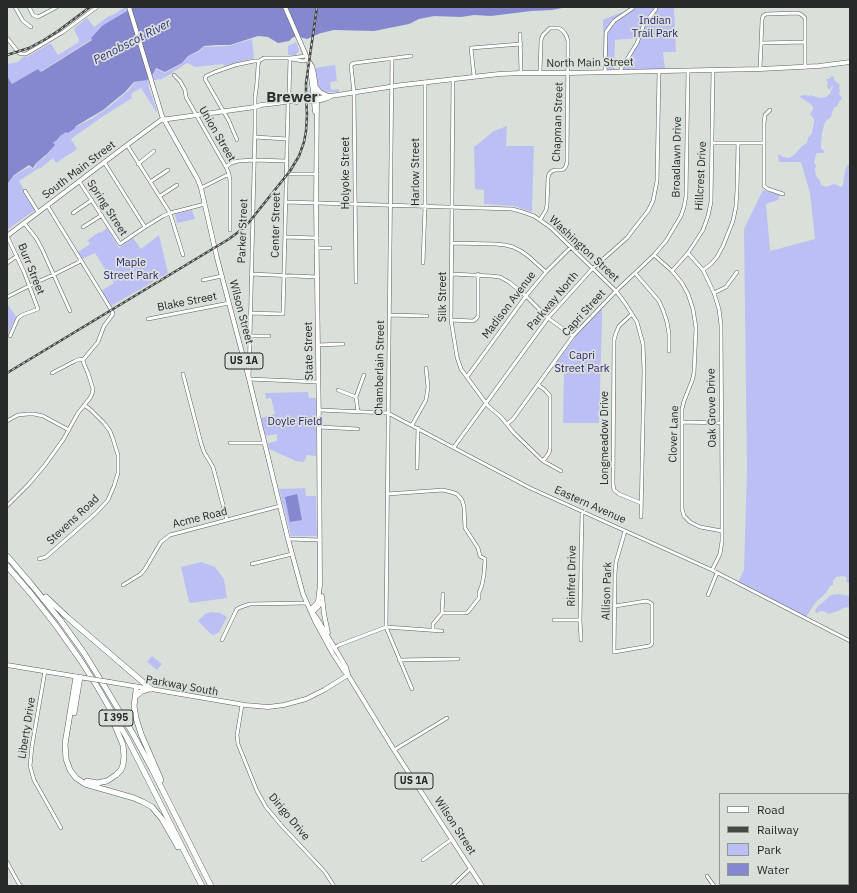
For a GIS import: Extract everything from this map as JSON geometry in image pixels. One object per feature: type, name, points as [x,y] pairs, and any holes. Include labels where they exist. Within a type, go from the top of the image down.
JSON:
[{"type":"highway","name":"I 395","points":[[7,556],[58,618],[97,673],[135,738],[211,886]]},
{"type":"highway","name":"I 395","points":[[7,566],[57,627],[98,688],[130,745],[201,886]]},
{"type":"highway","points":[[16,566],[54,606],[150,689]]},
{"type":"highway","points":[[134,675],[136,680],[134,687],[136,691],[134,709],[137,722],[175,815]]},
{"type":"highway","points":[[80,677],[69,741],[69,756],[72,767],[79,776],[87,781],[97,783],[107,781],[116,776],[122,767],[124,756],[124,748],[121,738],[98,688]]},
{"type":"highway","points":[[80,677],[65,744],[66,759],[70,770],[76,778],[83,783],[134,798],[154,809],[164,821],[201,886]]},
{"type":"highway","points":[[135,698],[138,693],[143,690],[150,689]]},
{"type":"main road","name":"Wilson Street","points":[[129,7],[163,119],[198,180],[201,188],[297,575],[315,621],[346,666],[348,675]]},
{"type":"main road","name":"State Street","points":[[285,8],[307,58],[313,68],[316,86],[315,114],[317,174],[316,203],[320,585],[318,601],[310,610]]},
{"type":"main road","name":"State Street","points":[[307,58],[316,99]]},
{"type":"main road","name":"North Main Street","points":[[163,119],[328,98],[330,96],[392,86],[474,76],[521,73],[760,69],[805,67],[850,62]]},
{"type":"main road","points":[[316,86],[320,92],[330,96]]},
{"type":"main road","name":"South Main Street","points":[[7,236],[126,145],[163,119]]},
{"type":"main road","name":"State Street","points":[[320,585],[330,643]]},
{"type":"main road","points":[[310,610],[315,610],[318,607],[322,596]]},
{"type":"main road","name":"Wilson Street","points":[[310,610],[318,620],[344,671],[348,675],[394,750],[482,886]]},
{"type":"main road","name":"Parkway South","points":[[7,665],[255,707],[272,707],[297,702],[311,697],[348,675]]},
{"type":"street","points":[[15,7],[23,21],[31,27]]},
{"type":"street","points":[[29,7],[36,16],[40,16],[57,7]]},
{"type":"street","points":[[7,38],[18,52],[22,54],[28,53],[60,34],[97,7]]},
{"type":"street","points":[[605,72],[606,32],[614,21],[633,8]]},
{"type":"street","points":[[621,72],[621,69],[637,43],[644,24],[656,9]]},
{"type":"street","points":[[760,69],[763,16],[766,14],[798,13],[805,18],[805,67]]},
{"type":"street","name":"Chapman Street","points":[[540,73],[543,35],[550,28],[559,28],[563,31],[568,41],[567,162],[564,169],[555,170],[549,174],[547,205],[546,210],[540,220]]},
{"type":"street","points":[[520,34],[521,73]]},
{"type":"street","points":[[761,43],[805,42]]},
{"type":"street","points":[[474,76],[471,48],[521,44]]},
{"type":"street","points":[[392,59],[411,56]]},
{"type":"street","points":[[237,140],[230,124],[205,79],[206,75],[235,65],[259,61],[266,58],[307,58]]},
{"type":"street","name":"Center Street","points":[[250,313],[283,314],[287,103],[289,94],[290,58]]},
{"type":"street","name":"Holyoke Street","points":[[356,282],[354,93],[351,69],[352,65],[355,63],[392,59]]},
{"type":"street","name":"Chamberlain Street","points":[[386,626],[392,59]]},
{"type":"street","name":"Parker Street","points":[[249,379],[255,94],[259,61]]},
{"type":"street","name":"Hillcrest Drive","points":[[672,271],[688,253],[703,230],[710,209],[713,143],[713,70]]},
{"type":"street","name":"Parkway North","points":[[454,447],[548,318],[593,268],[627,238],[648,211],[653,201],[657,181],[659,71]]},
{"type":"street","name":"Broadlawn Drive","points":[[616,291],[654,255],[666,241],[676,226],[684,207],[686,196],[688,71]]},
{"type":"street","name":"Union Street","points":[[174,75],[180,81],[185,90],[186,97],[226,166],[229,174],[230,230]]},
{"type":"street","name":"Silk Street","points":[[453,79],[451,320],[459,365],[486,404],[501,417],[514,433],[544,461],[562,471]]},
{"type":"street","name":"Harlow Street","points":[[423,263],[425,206],[425,82]]},
{"type":"street","points":[[770,110],[765,116],[764,123],[764,186],[768,189],[783,194]]},
{"type":"street","points":[[255,137],[287,139]]},
{"type":"street","points":[[713,143],[764,143]]},
{"type":"street","points":[[703,270],[711,264],[720,251],[733,221],[738,190],[738,143]]},
{"type":"street","points":[[126,145],[170,213],[183,255]]},
{"type":"street","points":[[138,164],[154,151]]},
{"type":"street","points":[[226,166],[238,161],[286,161]]},
{"type":"street","points":[[104,162],[145,227],[170,213],[205,204]]},
{"type":"street","points":[[150,182],[168,170]]},
{"type":"street","points":[[201,188],[229,174]]},
{"type":"street","points":[[286,174],[317,174]]},
{"type":"street","name":"Spring Street","points":[[79,181],[120,244],[145,227]]},
{"type":"street","points":[[160,196],[177,185]]},
{"type":"street","points":[[25,191],[38,212]]},
{"type":"street","points":[[73,213],[92,200]]},
{"type":"street","name":"Washington Street","points":[[286,202],[512,209],[523,212],[540,220],[550,227],[616,291],[625,302],[637,322],[643,344],[644,371],[641,517]]},
{"type":"street","points":[[47,205],[112,311],[112,315],[105,325],[98,342],[83,360]]},
{"type":"street","points":[[83,227],[102,215]]},
{"type":"street","points":[[24,223],[39,243],[70,311]]},
{"type":"street","name":"Burr Street","points":[[7,236],[30,285],[38,309],[18,318],[10,336]]},
{"type":"street","points":[[285,237],[317,238]]},
{"type":"street","points":[[452,243],[495,244],[513,247],[528,256],[546,272]]},
{"type":"street","name":"Madison Avenue","points":[[467,377],[526,296],[546,272],[571,247]]},
{"type":"street","points":[[317,248],[330,248]]},
{"type":"street","name":"Oak Grove Drive","points":[[688,253],[703,270],[714,293],[719,309],[721,325],[722,531],[720,554],[712,570]]},
{"type":"street","name":"Clover Lane","points":[[654,255],[672,271],[682,283],[688,294],[693,309],[696,328],[694,373],[682,409],[682,509],[684,516],[690,522],[700,527],[722,531]]},
{"type":"street","points":[[7,263],[17,256]]},
{"type":"street","points":[[7,297],[81,261]]},
{"type":"street","points":[[714,293],[726,286],[737,272]]},
{"type":"street","points":[[635,273],[659,301],[663,310],[669,334],[669,351]]},
{"type":"street","points":[[251,274],[317,277]]},
{"type":"street","points":[[452,274],[478,274],[500,277],[509,282],[526,296],[548,318],[573,336]]},
{"type":"street","points":[[451,320],[473,321],[478,316],[478,274]]},
{"type":"street","points":[[203,280],[222,276]]},
{"type":"street","name":"Capri Street","points":[[507,424],[513,419],[573,336],[616,291]]},
{"type":"street","name":"Blake Street","points":[[148,319],[229,303]]},
{"type":"street","name":"Longmeadow Drive","points":[[632,314],[619,326],[614,340],[613,484],[614,490],[619,494],[641,503]]},
{"type":"street","points":[[389,315],[427,316]]},
{"type":"street","points":[[250,336],[268,336]]},
{"type":"street","points":[[318,345],[343,344]]},
{"type":"street","points":[[52,373],[79,359],[83,360]]},
{"type":"street","points":[[7,506],[54,454],[78,413],[90,398],[93,389],[83,360]]},
{"type":"street","points":[[412,425],[426,400],[428,393],[426,368]]},
{"type":"street","points":[[183,374],[200,443],[214,467],[227,520]]},
{"type":"street","points":[[358,412],[356,397],[364,375]]},
{"type":"street","points":[[249,379],[318,382]]},
{"type":"street","points":[[538,385],[550,396],[550,449],[544,461]]},
{"type":"street","points":[[338,390],[356,397]]},
{"type":"street","name":"Stevens Road","points":[[39,559],[46,557],[96,513],[108,500],[116,481],[118,460],[116,446],[110,431],[91,410],[84,405]]},
{"type":"street","name":"Eastern Avenue","points":[[319,410],[388,413],[530,488],[712,570],[850,641]]},
{"type":"street","points":[[7,421],[18,415],[34,414],[43,416],[69,430]]},
{"type":"street","points":[[682,422],[721,423]]},
{"type":"street","points":[[319,427],[358,429]]},
{"type":"street","points":[[417,468],[418,428]]},
{"type":"street","points":[[230,443],[264,443]]},
{"type":"street","points":[[387,494],[443,490],[457,494],[462,500],[464,506],[465,528],[478,548],[480,556],[485,559],[484,574],[479,598],[469,611],[466,613],[442,613]]},
{"type":"street","name":"Acme Road","points":[[123,585],[141,574],[162,542],[170,535],[280,506]]},
{"type":"street","name":"Rinfret Drive","points":[[581,640],[582,511]]},
{"type":"street","name":"Allison Park","points":[[615,606],[646,601],[652,604],[652,645],[614,652],[615,574],[616,562],[625,530]]},
{"type":"street","points":[[288,539],[320,540]]},
{"type":"street","points":[[252,564],[292,554]]},
{"type":"street","points":[[708,595],[717,573]]},
{"type":"street","points":[[433,630],[433,624],[442,613],[443,594]]},
{"type":"street","points":[[222,640],[234,615],[241,607],[250,604],[307,603]]},
{"type":"street","points":[[554,620],[580,620]]},
{"type":"street","points":[[386,626],[412,689]]},
{"type":"street","points":[[334,648],[339,644],[386,626],[442,631]]},
{"type":"street","points":[[330,643],[339,644]]},
{"type":"street","points":[[399,660],[458,659]]},
{"type":"street","name":"Liberty Drive","points":[[45,671],[30,766],[34,780],[61,828]]},
{"type":"street","name":"Dirigo Drive","points":[[242,705],[237,735],[238,744],[257,791],[266,807],[325,872],[334,886]]},
{"type":"street","points":[[394,750],[447,718]]},
{"type":"street","points":[[423,860],[452,840]]},
{"type":"street","points":[[7,862],[18,884],[21,886]]},
{"type":"street","points":[[452,886],[471,868]]},
{"type":"street","points":[[707,876],[714,886]]},
{"type":"green space","points":[[125,7],[130,7],[127,11],[100,28],[91,38],[92,39],[40,72],[39,69],[12,84],[8,78],[7,79],[7,64],[18,62],[23,57],[27,57],[49,44],[51,44],[58,55],[79,42],[74,30],[87,18],[94,27]]},
{"type":"green space","name":"Indian Trail Park","points":[[633,7],[674,7],[676,52],[663,52],[665,69],[623,70],[640,40],[637,38],[615,40],[614,70],[604,70],[603,19]]},
{"type":"green space","points":[[252,39],[254,58],[224,66],[223,64],[195,67],[187,63],[167,76],[154,80],[153,76],[155,70],[157,69],[165,73],[181,64],[189,56],[198,52],[204,47],[229,46]]},
{"type":"green space","points":[[296,42],[299,52],[295,55],[288,55],[288,46]]},
{"type":"green space","points":[[335,65],[337,81],[330,82],[331,90],[339,89],[339,92],[322,91],[318,86],[315,68]]},
{"type":"green space","points":[[832,76],[840,85],[839,94],[842,98],[837,107],[833,110],[831,117],[825,122],[821,144],[821,148],[824,153],[816,154],[814,163],[816,165],[815,170],[817,178],[819,179],[821,185],[826,187],[834,184],[841,187],[843,185],[845,171],[847,166],[850,164],[850,583],[846,581],[847,578],[844,576],[836,577],[833,581],[833,585],[830,586],[826,593],[816,602],[806,617],[738,582],[744,570],[747,470],[744,229],[763,190],[780,195],[778,200],[766,204],[770,251],[815,239],[810,193],[801,162],[779,162],[778,154],[789,158],[807,143],[808,138],[812,133],[814,122],[814,119],[810,114],[813,108],[812,105],[800,96],[810,95],[820,98],[826,97],[830,94],[833,86],[829,89],[827,87],[828,82],[826,80]]},
{"type":"green space","points":[[148,79],[149,88],[157,113],[141,88],[132,93],[132,98],[71,139],[77,149],[56,163],[53,158],[41,168],[19,181],[35,210],[7,230],[7,186],[15,175],[29,167],[33,169],[36,166],[36,163],[45,157],[54,146],[53,144],[66,131],[68,133],[109,107],[129,90],[134,83]]},
{"type":"green space","points":[[507,126],[506,146],[534,146],[532,212],[514,206],[484,204],[484,190],[475,189],[474,147],[494,131]]},
{"type":"green space","points":[[192,210],[195,219],[177,223],[175,214]]},
{"type":"green space","name":"Maple Street Park","points":[[107,228],[119,248],[133,238],[141,249],[159,235],[168,273],[111,306],[101,291],[114,283],[95,253],[82,259],[78,252],[90,244],[88,240]]},
{"type":"green space","points":[[7,303],[16,317],[7,336]]},
{"type":"green space","name":"Capri Street Park","points":[[602,308],[599,423],[563,423],[564,366],[555,365],[576,336]]},
{"type":"green space","name":"Doyle Field","points":[[308,392],[309,398],[316,398],[316,456],[307,455],[304,462],[296,461],[269,449],[268,443],[277,441],[277,434],[266,436],[261,418],[275,414],[271,398],[266,399],[265,393]]},
{"type":"green space","points":[[305,488],[306,496],[316,496],[317,536],[291,536],[279,489]]},
{"type":"green space","points":[[201,562],[215,567],[224,579],[227,598],[191,603],[189,602],[181,567]]},
{"type":"green space","points":[[839,594],[850,596],[850,607],[843,608],[829,614],[823,611],[817,613],[815,612],[818,606],[831,595]]},
{"type":"green space","points":[[211,612],[220,613],[227,617],[219,632],[214,635],[211,634],[198,621],[205,614]]},
{"type":"green space","points":[[152,656],[162,664],[157,670],[147,662]]},
{"type":"water","name":"Penobscot River","points":[[132,7],[567,7],[552,10],[491,16],[434,16],[419,19],[409,24],[374,31],[334,30],[321,33],[307,39],[296,36],[289,41],[278,43],[268,37],[258,36],[230,45],[204,46],[188,56],[182,63],[165,72],[156,68],[152,76],[147,80],[134,82],[125,92],[103,110],[76,126],[68,133],[66,132],[60,136],[53,143],[55,145],[36,163],[33,168],[29,165],[14,175],[7,185],[7,79],[8,78],[12,84],[38,69],[41,72],[92,40],[91,38],[102,26]]},
{"type":"water","points":[[297,494],[302,520],[290,522],[285,497]]},
{"type":"railway","points":[[7,55],[29,48],[44,40],[90,7]]},
{"type":"railway","points":[[7,373],[229,239],[250,221],[290,171],[299,156],[304,142],[307,115],[306,83],[317,7]]},
{"type":"district","name":"Brewer","points":[[292,98]]}]
